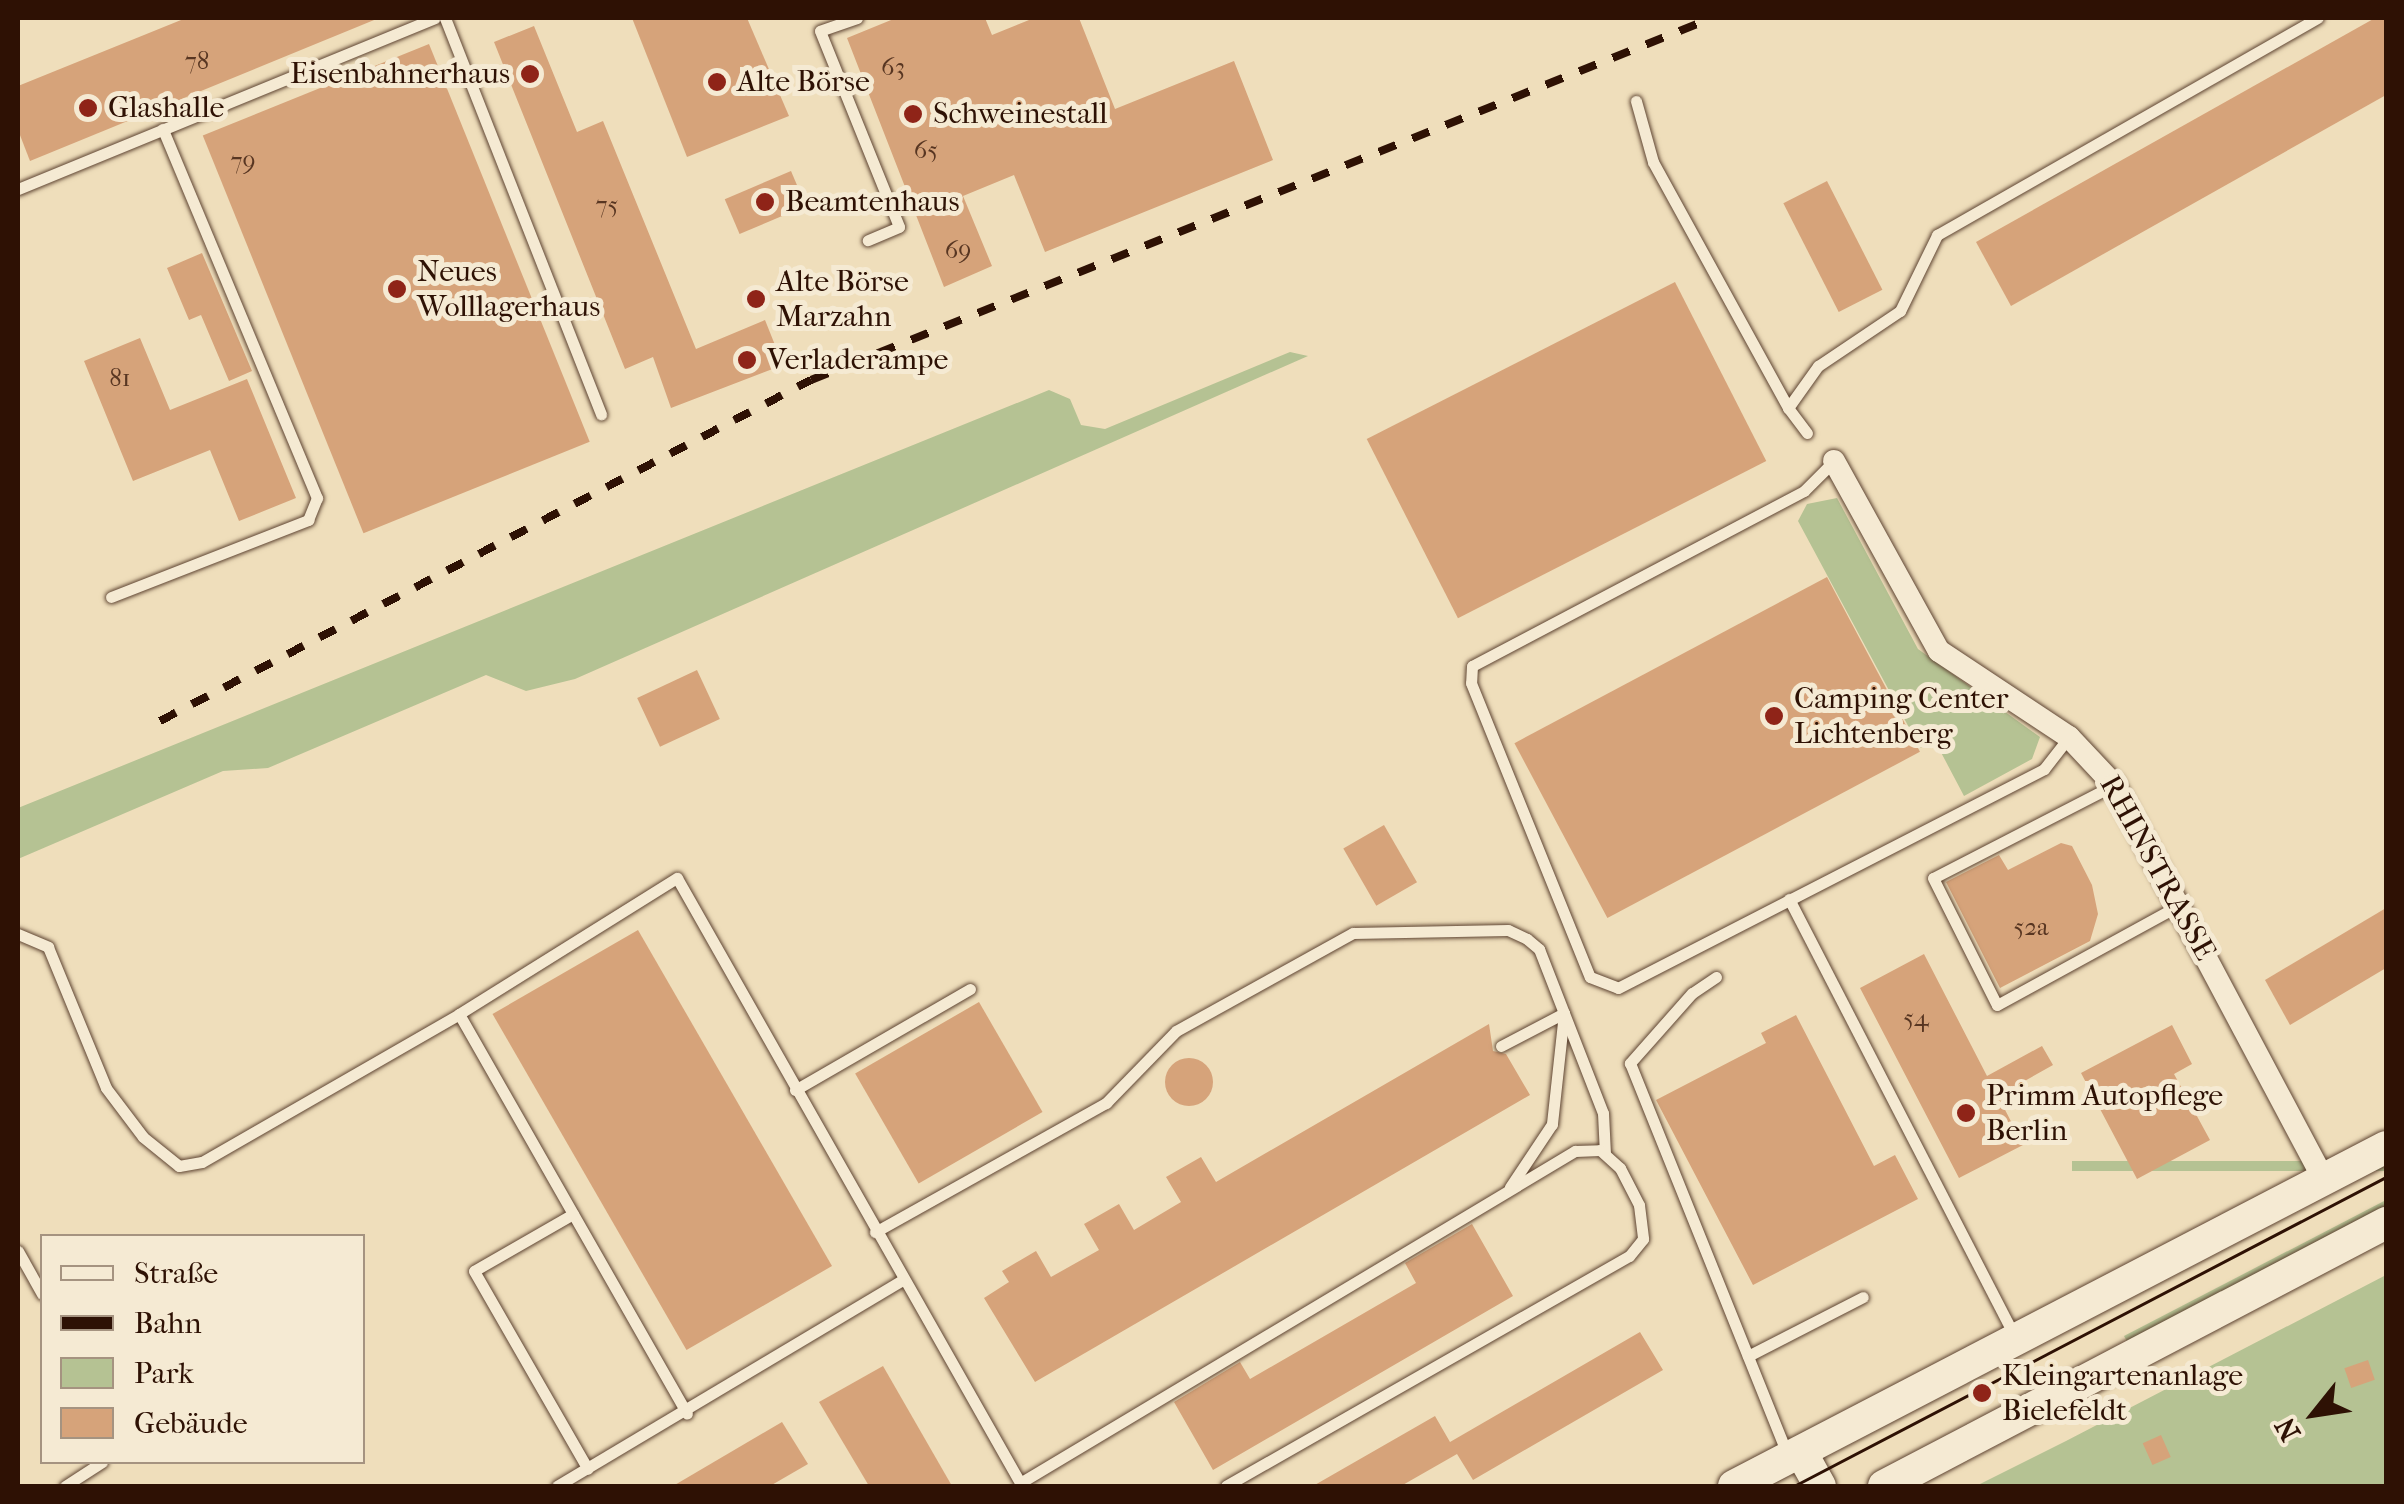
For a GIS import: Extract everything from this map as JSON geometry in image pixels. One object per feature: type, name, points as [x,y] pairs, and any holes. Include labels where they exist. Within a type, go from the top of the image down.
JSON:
[{"type":"main road","points":[[1734,1486],[2386,1147]]},
{"type":"main road","points":[[1884,1486],[2386,1223]]},
{"type":"main road","points":[[1795,1455],[1820,1486]]},
{"type":"street","name":"RHINSTRASSE","points":[[1834,460],[1938,650],[2069,736],[2114,786],[2324,1180]]},
{"type":"lane","points":[[18,189],[434,18]]},
{"type":"lane","points":[[446,18],[602,414]]},
{"type":"lane","points":[[857,18],[820,31],[900,228],[868,240]]},
{"type":"lane","points":[[1788,408],[1818,366],[1900,311],[1937,235],[2318,18]]},
{"type":"lane","points":[[1636,101],[1653,162],[1788,408],[1807,433]]},
{"type":"lane","points":[[110,597],[308,520],[317,498],[164,129]]},
{"type":"lane","points":[[1834,460],[1804,491],[1472,666],[1471,683],[1590,978],[1603,988],[1618,988],[2044,769],[2069,736]]},
{"type":"lane","points":[[2114,786],[1933,878],[1997,1005],[2180,905]]},
{"type":"lane","points":[[18,934],[48,948],[106,1088],[143,1137],[179,1166],[202,1162],[459,1014],[676,878],[1021,1485],[1575,1150],[1605,1154]]},
{"type":"lane","points":[[1789,899],[2016,1340]]},
{"type":"lane","points":[[875,1232],[1106,1103],[1176,1031],[1329,940],[1508,930],[1539,950],[1603,1113],[1605,1154],[1639,1206],[1643,1239],[1629,1256],[1226,1486]]},
{"type":"lane","points":[[1716,977],[1692,993],[1630,1064],[1748,1356],[1795,1455]]},
{"type":"lane","points":[[795,1090],[970,989]]},
{"type":"lane","points":[[1502,1046],[1564,1013]]},
{"type":"lane","points":[[1508,1190],[1552,1124],[1564,1013]]},
{"type":"lane","points":[[459,1014],[687,1413]]},
{"type":"lane","points":[[573,1214],[474,1271],[588,1469]]},
{"type":"lane","points":[[18,1251],[40,1290]]},
{"type":"lane","points":[[558,1486],[687,1413],[902,1280]]},
{"type":"lane","points":[[1748,1356],[1863,1297]]},
{"type":"lane","points":[[65,1486],[99,1464]]},
{"type":"green space","points":[[1290,352],[1308,356],[575,679],[526,691],[486,675],[268,768],[223,771],[18,859],[18,808],[1049,390],[1070,399],[1081,425],[1105,429]]},
{"type":"green space","points":[[1837,498],[1918,649],[2040,737],[2032,759],[1964,796],[1935,741],[1920,748],[1798,521],[1807,504]]},
{"type":"green space","points":[[2072,1161],[2386,1161],[2386,1171],[2072,1171]]},
{"type":"green space","points":[[2386,1200],[2386,1210],[2129,1345],[2124,1336]]},
{"type":"green space","points":[[2386,1275],[2386,1486],[1976,1486],[2066,1441]]},
{"type":"building","name":"Glashalle","points":[[186,18],[379,18],[30,161],[18,130],[18,86]]},
{"type":"building","name":"Alte Börse","points":[[632,18],[747,18],[789,116],[687,157]]},
{"type":"building","points":[[896,18],[985,18],[992,35],[1034,18],[1079,18],[1115,109],[1234,61],[1273,160],[1045,252],[1014,175],[963,196],[992,266],[944,287],[847,38]]},
{"type":"building","points":[[2375,18],[2386,18],[2386,95],[2011,306],[1976,242]]},
{"type":"building","points":[[534,26],[577,132],[603,121],[696,349],[765,320],[783,365],[671,408],[653,357],[625,369],[494,42]]},
{"type":"building","name":"Neues Wolllagerhaus","points":[[429,44],[590,442],[363,533],[203,135]]},
{"type":"building","name":"Beamtenhaus","points":[[791,171],[806,206],[740,234],[725,199]]},
{"type":"building","points":[[1827,181],[1882,290],[1839,312],[1783,203]]},
{"type":"building","points":[[202,253],[252,371],[229,381],[201,315],[189,320],[167,268]]},
{"type":"building","points":[[1675,282],[1766,461],[1458,618],[1367,439]]},
{"type":"building","points":[[140,338],[170,410],[247,379],[296,498],[239,521],[210,450],[133,481],[84,361]]},
{"type":"building","name":"Camping Center Lichtenberg","points":[[1827,577],[1920,752],[1607,918],[1514,743]]},
{"type":"building","points":[[697,670],[720,719],[660,747],[637,698]]},
{"type":"building","points":[[1384,825],[1417,882],[1376,906],[1343,849]]},
{"type":"building","points":[[2061,843],[2072,846],[2092,885],[2098,914],[2090,941],[2000,988],[1946,882],[1999,855],[2008,870]]},
{"type":"building","points":[[2386,908],[2386,968],[2290,1025],[2265,980]]},
{"type":"building","points":[[638,930],[832,1266],[687,1350],[493,1014]]},
{"type":"building","points":[[1924,954],[1987,1076],[2042,1046],[2053,1065],[1998,1096],[2023,1145],[1959,1178],[1860,988]]},
{"type":"building","points":[[979,1002],[1042,1112],[919,1183],[855,1074]]},
{"type":"building","points":[[1796,1015],[1874,1166],[1895,1155],[1918,1199],[1753,1285],[1656,1100],[1766,1043],[1761,1033]]},
{"type":"building","points":[[1489,1024],[1493,1051],[1506,1054],[1530,1095],[1035,1382],[984,1298],[1009,1282],[1002,1271],[1036,1251],[1051,1277],[1099,1250],[1084,1224],[1119,1204],[1134,1230],[1181,1202],[1166,1177],[1201,1157],[1216,1182]]},
{"type":"building","points":[[2172,1025],[2192,1064],[2174,1074],[2210,1140],[2137,1179],[2081,1073]]},
{"type":"building","points":[[1189,1058],[1206,1065],[1213,1082],[1206,1099],[1189,1106],[1172,1099],[1165,1082],[1172,1065]]},
{"type":"building","points":[[1472,1224],[1513,1296],[1213,1470],[1174,1402],[1240,1362],[1250,1379],[1416,1283],[1405,1263]]},
{"type":"building","points":[[1640,1332],[1663,1370],[1473,1480],[1457,1454],[1401,1486],[1313,1486],[1435,1416],[1450,1442]]},
{"type":"building","points":[[2368,1360],[2375,1380],[2351,1388],[2344,1368]]},
{"type":"building","points":[[883,1366],[952,1486],[869,1486],[819,1402]]},
{"type":"building","points":[[782,1422],[808,1464],[770,1486],[673,1486]]},
{"type":"building","points":[[2161,1435],[2171,1457],[2152,1465],[2143,1443]]},
{"type":"tram line","points":[[1794,1486],[2386,1177]]},
{"type":"railway","points":[[160,721],[811,380],[1712,18]]},
{"type":"place","name":"Eisenbahnerhaus","points":[[530,74]]},
{"type":"place","name":"Alte Börse","points":[[717,82]]},
{"type":"place","name":"Glashalle","points":[[88,108]]},
{"type":"place","name":"Schweinestall","points":[[913,114]]},
{"type":"place","name":"Beamtenhaus","points":[[765,202]]},
{"type":"place","name":"Neues Wolllagerhaus","points":[[397,289]]},
{"type":"place","name":"Alte Börse Marzahn","points":[[756,299]]},
{"type":"place","name":"Verladerampe","points":[[747,360]]},
{"type":"place","name":"Camping Center Lichtenberg","points":[[1774,716]]},
{"type":"place","name":"Primm Autopflege Berlin","points":[[1966,1113]]},
{"type":"place","name":"Kleingartenanlage Bielefeldt","points":[[1982,1393]]}]
